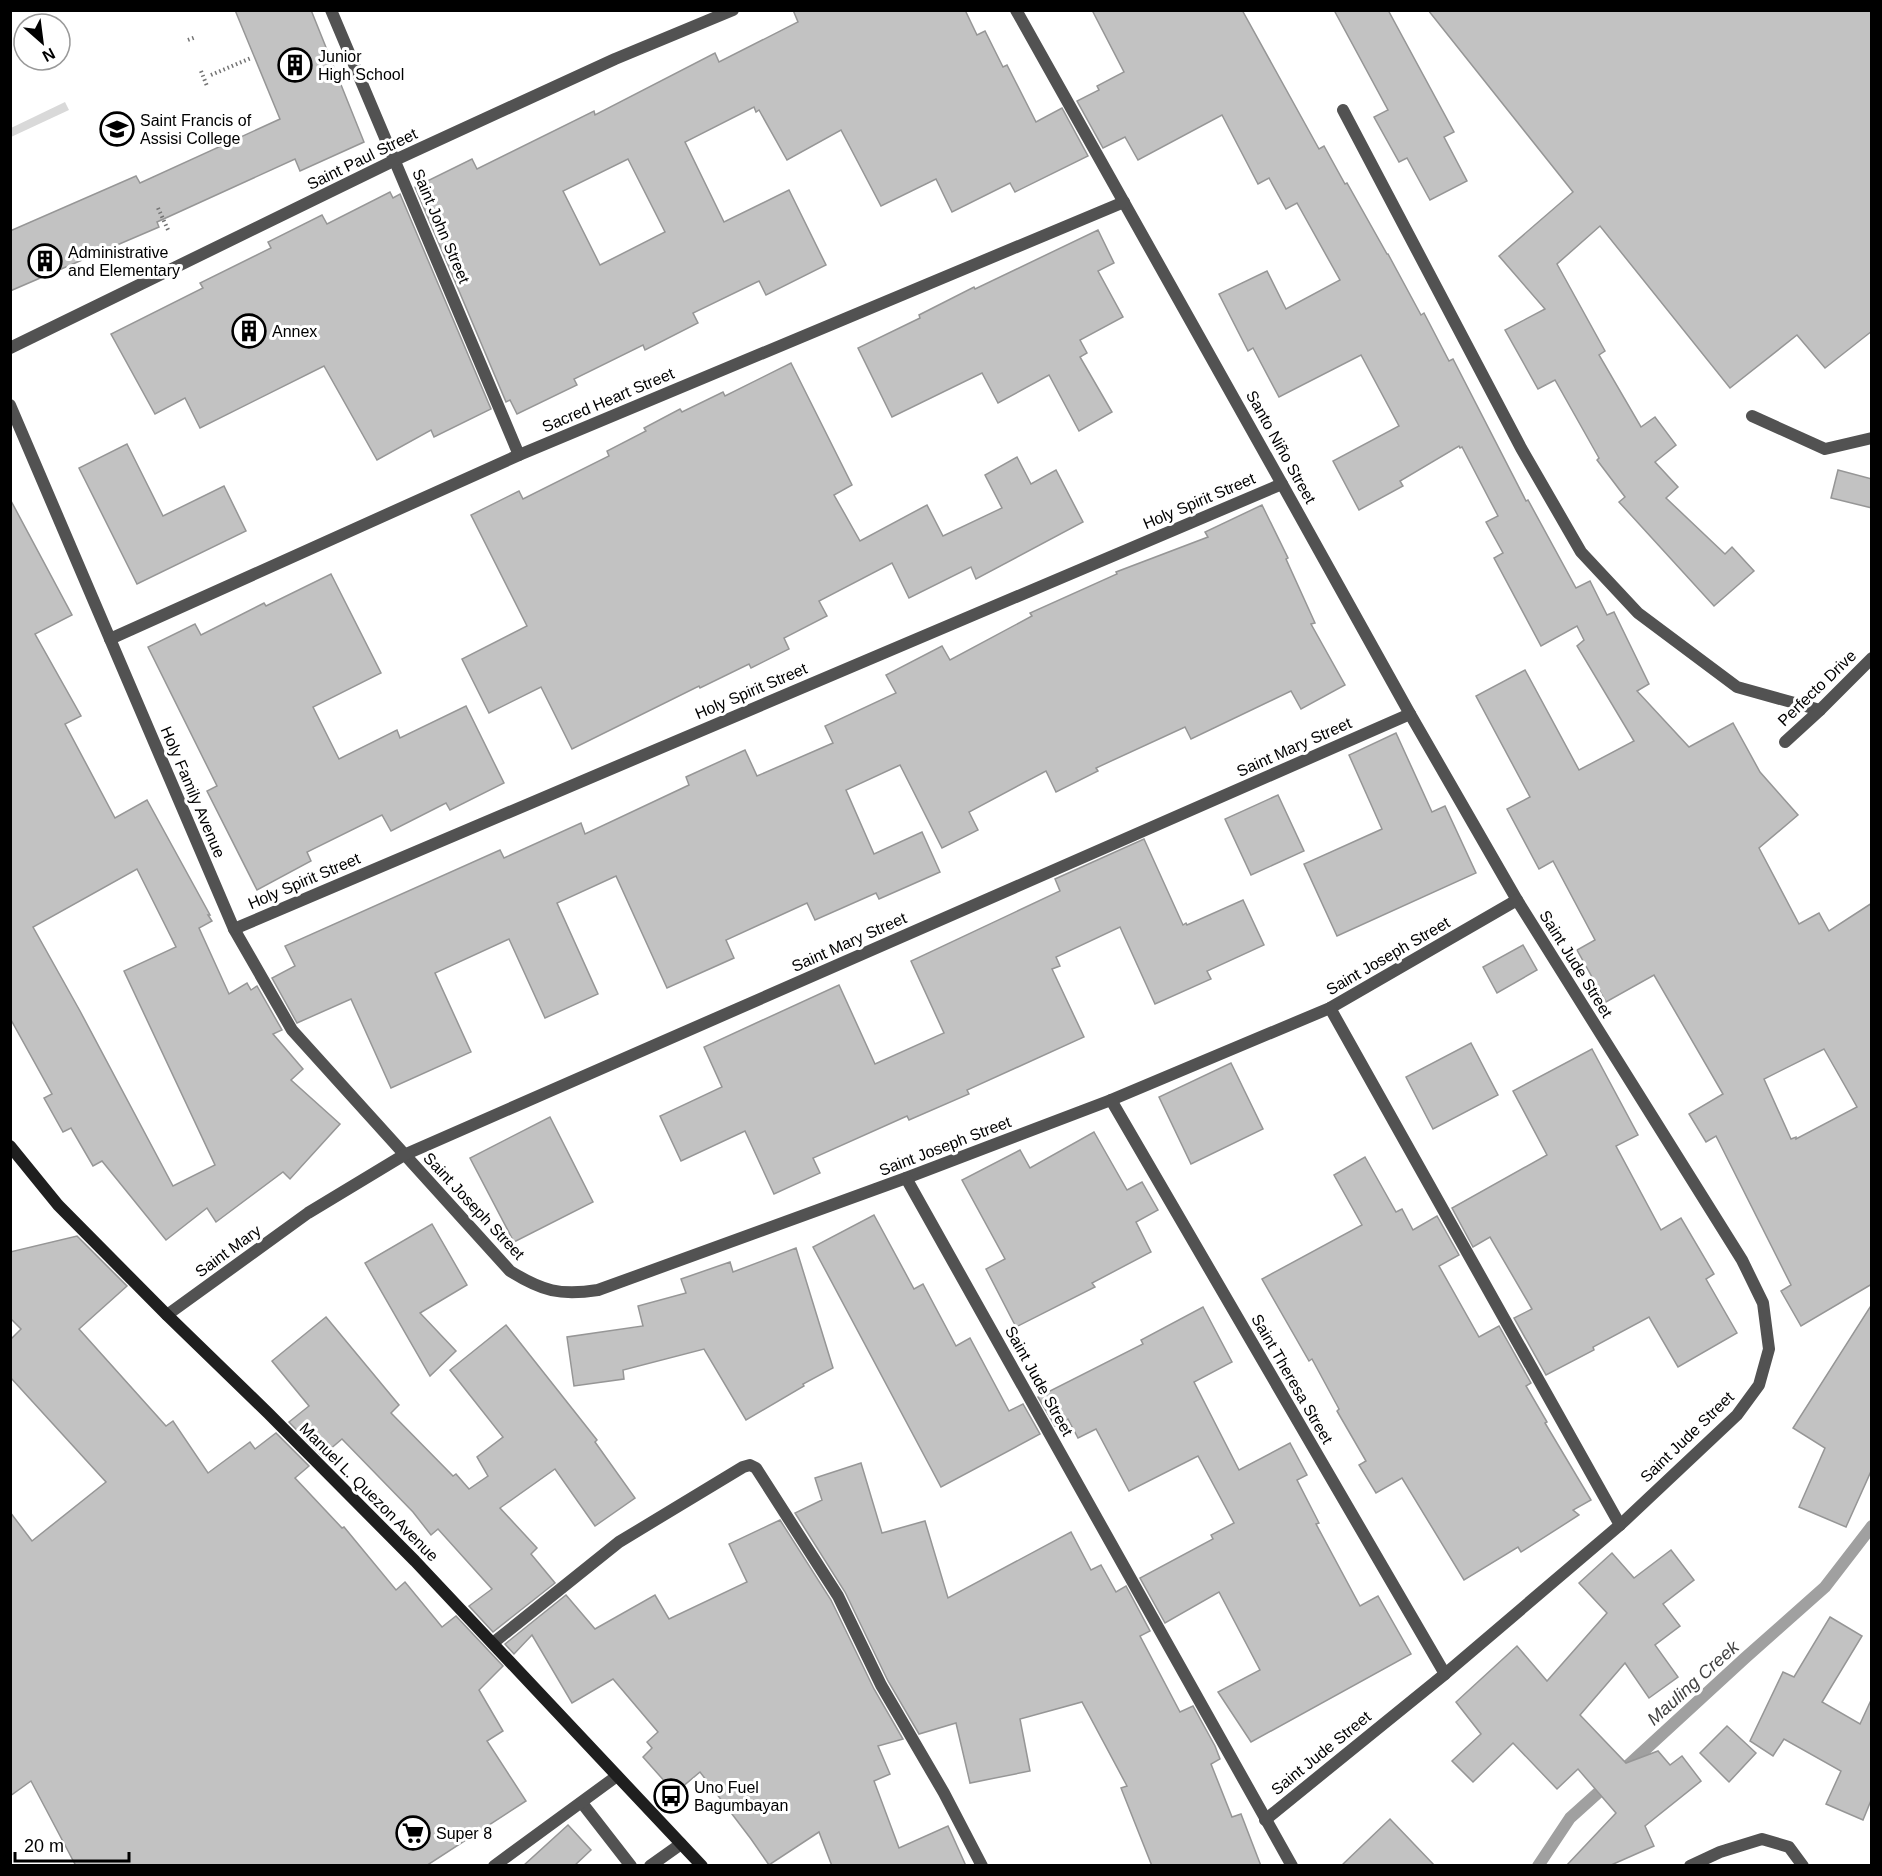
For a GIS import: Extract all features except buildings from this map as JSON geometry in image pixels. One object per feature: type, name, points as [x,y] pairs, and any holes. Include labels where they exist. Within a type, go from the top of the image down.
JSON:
[{"type":"main road","name":"Manuel L. Quezon Avenue","points":[[10,1146],[58,1205],[415,1561],[702,1866]]},
{"type":"street","name":"Saint John Street","points":[[331,10],[519,455]]},
{"type":"street","name":"Saint Paul Street","points":[[10,348],[396,160],[615,59],[732,10]]},
{"type":"street","name":"Santo Niño Street","points":[[1016,10],[1410,714],[1517,900]]},
{"type":"street","points":[[1343,110],[1521,448],[1581,552],[1638,613],[1737,687],[1820,710]]},
{"type":"street","name":"Sacred Heart Street","points":[[110,639],[519,455],[1124,202]]},
{"type":"street","name":"Holy Family Avenue","points":[[10,405],[234,929],[292,1030],[405,1155]]},
{"type":"street","points":[[1752,416],[1825,449],[1872,438]]},
{"type":"street","name":"Holy Spirit Street","points":[[234,929],[1282,484]]},
{"type":"street","name":"Perfecto Drive","points":[[1785,742],[1872,658]]},
{"type":"street","name":"Saint Mary Street","points":[[308,1213],[405,1155],[1410,714]]},
{"type":"street","name":"Saint Joseph Street","points":[[405,1155],[510,1271],[530,1284],[551,1291],[574,1293],[597,1290],[906,1178],[1112,1100],[1330,1008],[1517,900]]},
{"type":"street","name":"Saint Jude Street","points":[[1265,1820],[1445,1674],[1620,1525],[1737,1415],[1759,1385],[1768,1349],[1762,1303],[1742,1260],[1517,900]]},
{"type":"street","points":[[1330,1008],[1620,1525]]},
{"type":"street","name":"Saint Theresa Street","points":[[1112,1100],[1445,1674]]},
{"type":"street","name":"Saint Jude Street","points":[[906,1178],[1292,1866]]},
{"type":"street","name":"Saint Mary","points":[[167,1316],[308,1213]]},
{"type":"street","points":[[493,1643],[619,1542],[743,1467],[750,1465],[756,1467],[838,1596],[881,1685],[944,1793],[982,1866]]},
{"type":"street","points":[[494,1866],[617,1776]]},
{"type":"street","points":[[582,1803],[631,1866]]},
{"type":"street","points":[[1690,1866],[1720,1852],[1762,1839],[1789,1847],[1803,1866]]},
{"type":"street","points":[[650,1866],[681,1844]]},
{"type":"path","points":[[188,40],[196,37]]},
{"type":"path","points":[[211,75],[251,58]]},
{"type":"path","points":[[201,71],[207,86]]},
{"type":"path","points":[[219,117],[226,114]]},
{"type":"path","points":[[158,208],[169,232]]},
{"type":"shaded area","points":[[65,102],[69,110],[11,137],[11,128]]},
{"type":"waterway","name":"Mauling Creek","points":[[1623,1770],[1825,1587],[1872,1526]]},
{"type":"waterway","name":"Mauling Creek","points":[[1538,1866],[1570,1818],[1610,1782]]},
{"type":"place","name":"Junior High School","points":[[295,65]]},
{"type":"place","name":"Saint Francis of Assisi College","points":[[117,129]]},
{"type":"place","name":"Administrative and Elementary","points":[[45,261]]},
{"type":"place","name":"Annex","points":[[249,331]]},
{"type":"place","name":"Uno Fuel Bagumbayan","points":[[671,1796]]},
{"type":"place","name":"Super 8","points":[[413,1833]]}]
